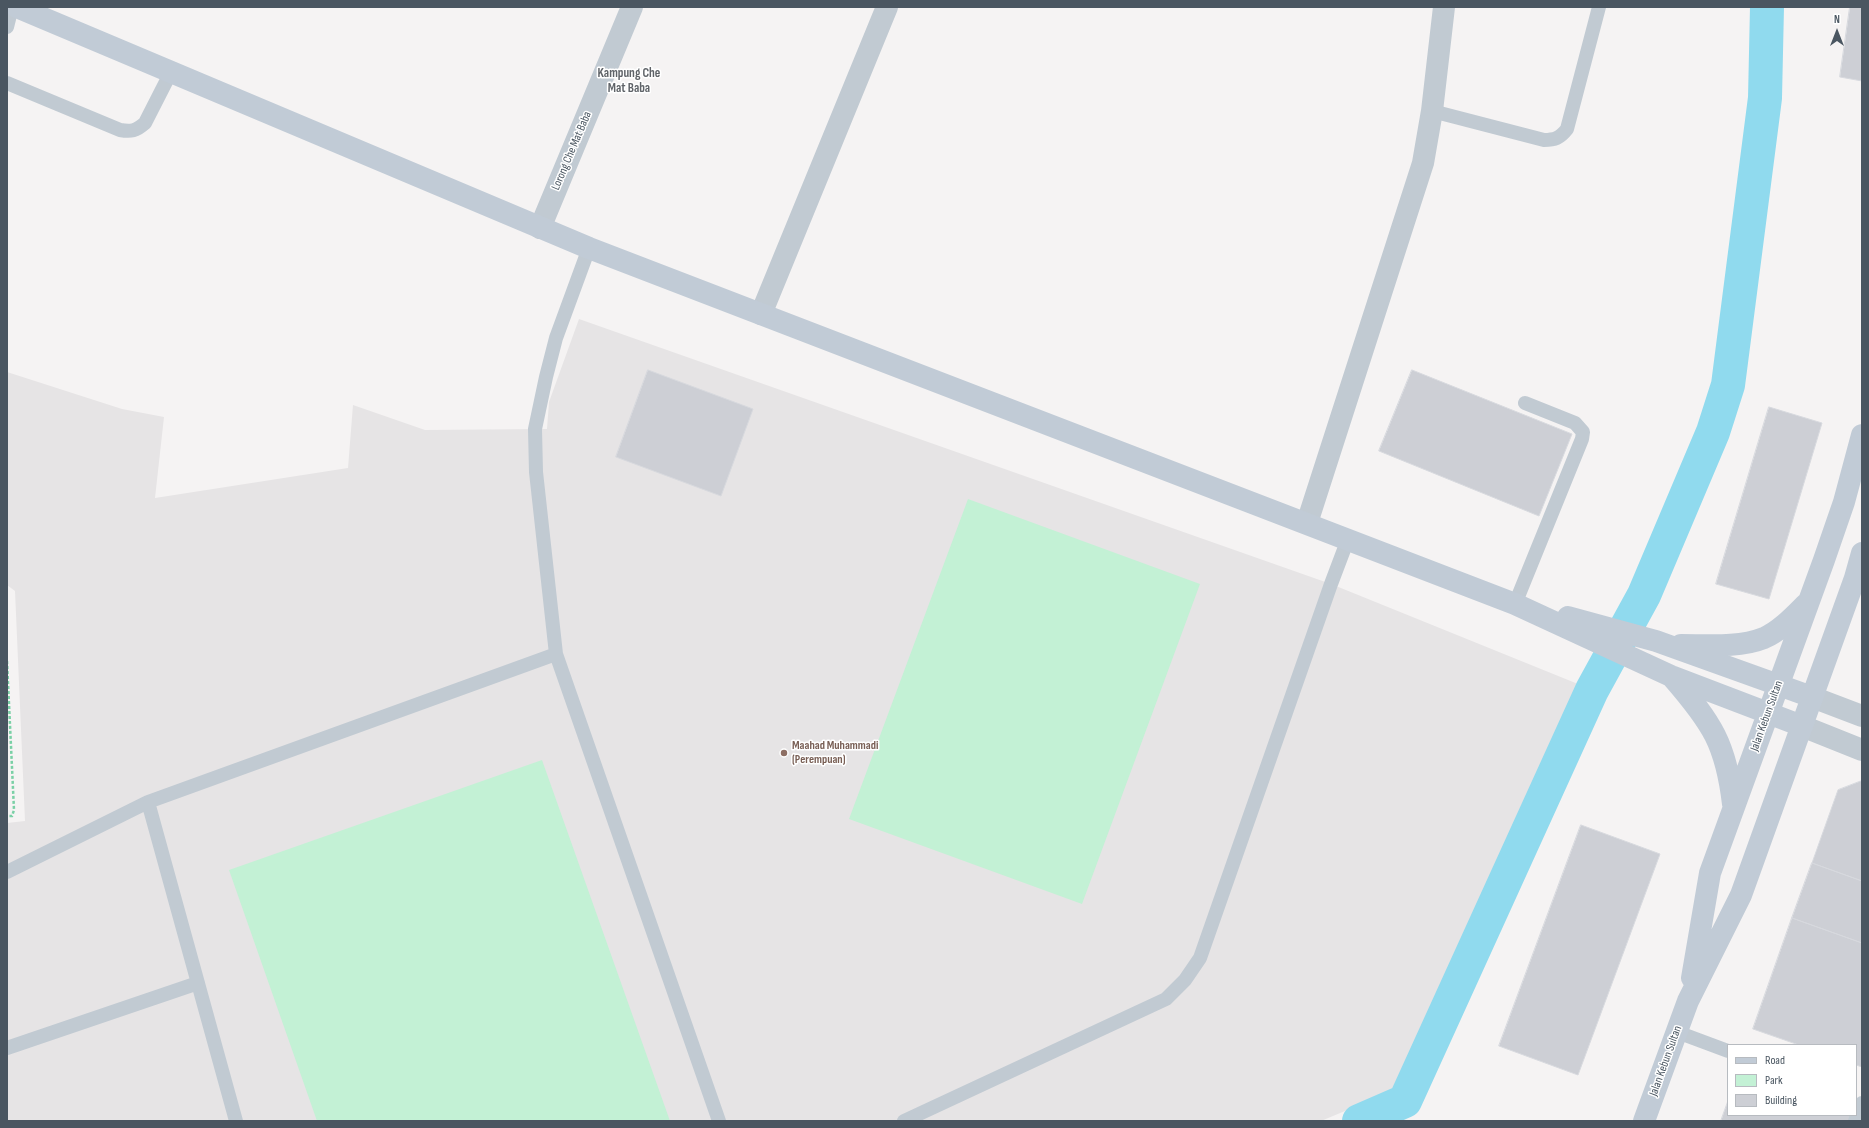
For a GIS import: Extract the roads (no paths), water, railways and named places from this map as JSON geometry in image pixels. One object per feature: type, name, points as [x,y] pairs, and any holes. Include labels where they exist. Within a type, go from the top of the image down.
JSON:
[{"type":"main road","points":[[16,7],[589,248],[1515,604],[1576,626],[1661,643],[1812,697]]},
{"type":"main road","name":"Jalan Kebun Sultan","points":[[1688,1001],[1710,873],[1844,502],[1862,435]]},
{"type":"main road","name":"Jalan Kebun Sultan","points":[[1644,1121],[1688,1001],[1741,895],[1855,578],[1862,553]]},
{"type":"main road","points":[[1661,643],[1705,645],[1754,641],[1766,637],[1776,630],[1809,602]]},
{"type":"main road","points":[[1576,626],[1647,666],[1802,726]]},
{"type":"main road","points":[[1671,676],[1702,714],[1719,740],[1729,777],[1733,808]]},
{"type":"street","name":"Lorong Che Mat Baba","points":[[540,228],[632,7]]},
{"type":"street","points":[[761,314],[887,7]]},
{"type":"street","points":[[1307,523],[1423,163],[1432,111],[1444,7]]},
{"type":"street","points":[[1812,697],[1862,716]]},
{"type":"street","points":[[1802,726],[1862,750]]},
{"type":"lane","points":[[7,28],[12,7]]},
{"type":"lane","points":[[1432,111],[1544,140],[1555,140],[1563,135],[1567,129],[1599,7]]},
{"type":"lane","points":[[7,83],[120,130],[131,132],[139,129],[145,124],[171,72]]},
{"type":"lane","points":[[589,248],[556,338],[535,429],[536,472],[556,654],[719,1121]]},
{"type":"lane","points":[[1515,604],[1582,439],[1583,432],[1575,423],[1525,403]]},
{"type":"lane","points":[[904,1121],[1166,999],[1185,980],[1200,958],[1330,584],[1348,539]]},
{"type":"lane","points":[[7,872],[148,802],[556,654]]},
{"type":"lane","points":[[148,802],[236,1121]]},
{"type":"lane","points":[[7,1048],[198,983]]},
{"type":"lane","points":[[1677,1032],[1727,1051]]},
{"type":"lane","points":[[1857,1115],[1862,1101]]},
{"type":"waterway","points":[[1359,1121],[1405,1101],[1592,690],[1644,595],[1713,432],[1728,385],[1765,98],[1767,7]]},
{"type":"place","name":"Maahad Muhammadi (Perempuan)","points":[[784,753]]},
{"type":"district","name":"Kampung Che Mat Baba","points":[[629,82]]}]
